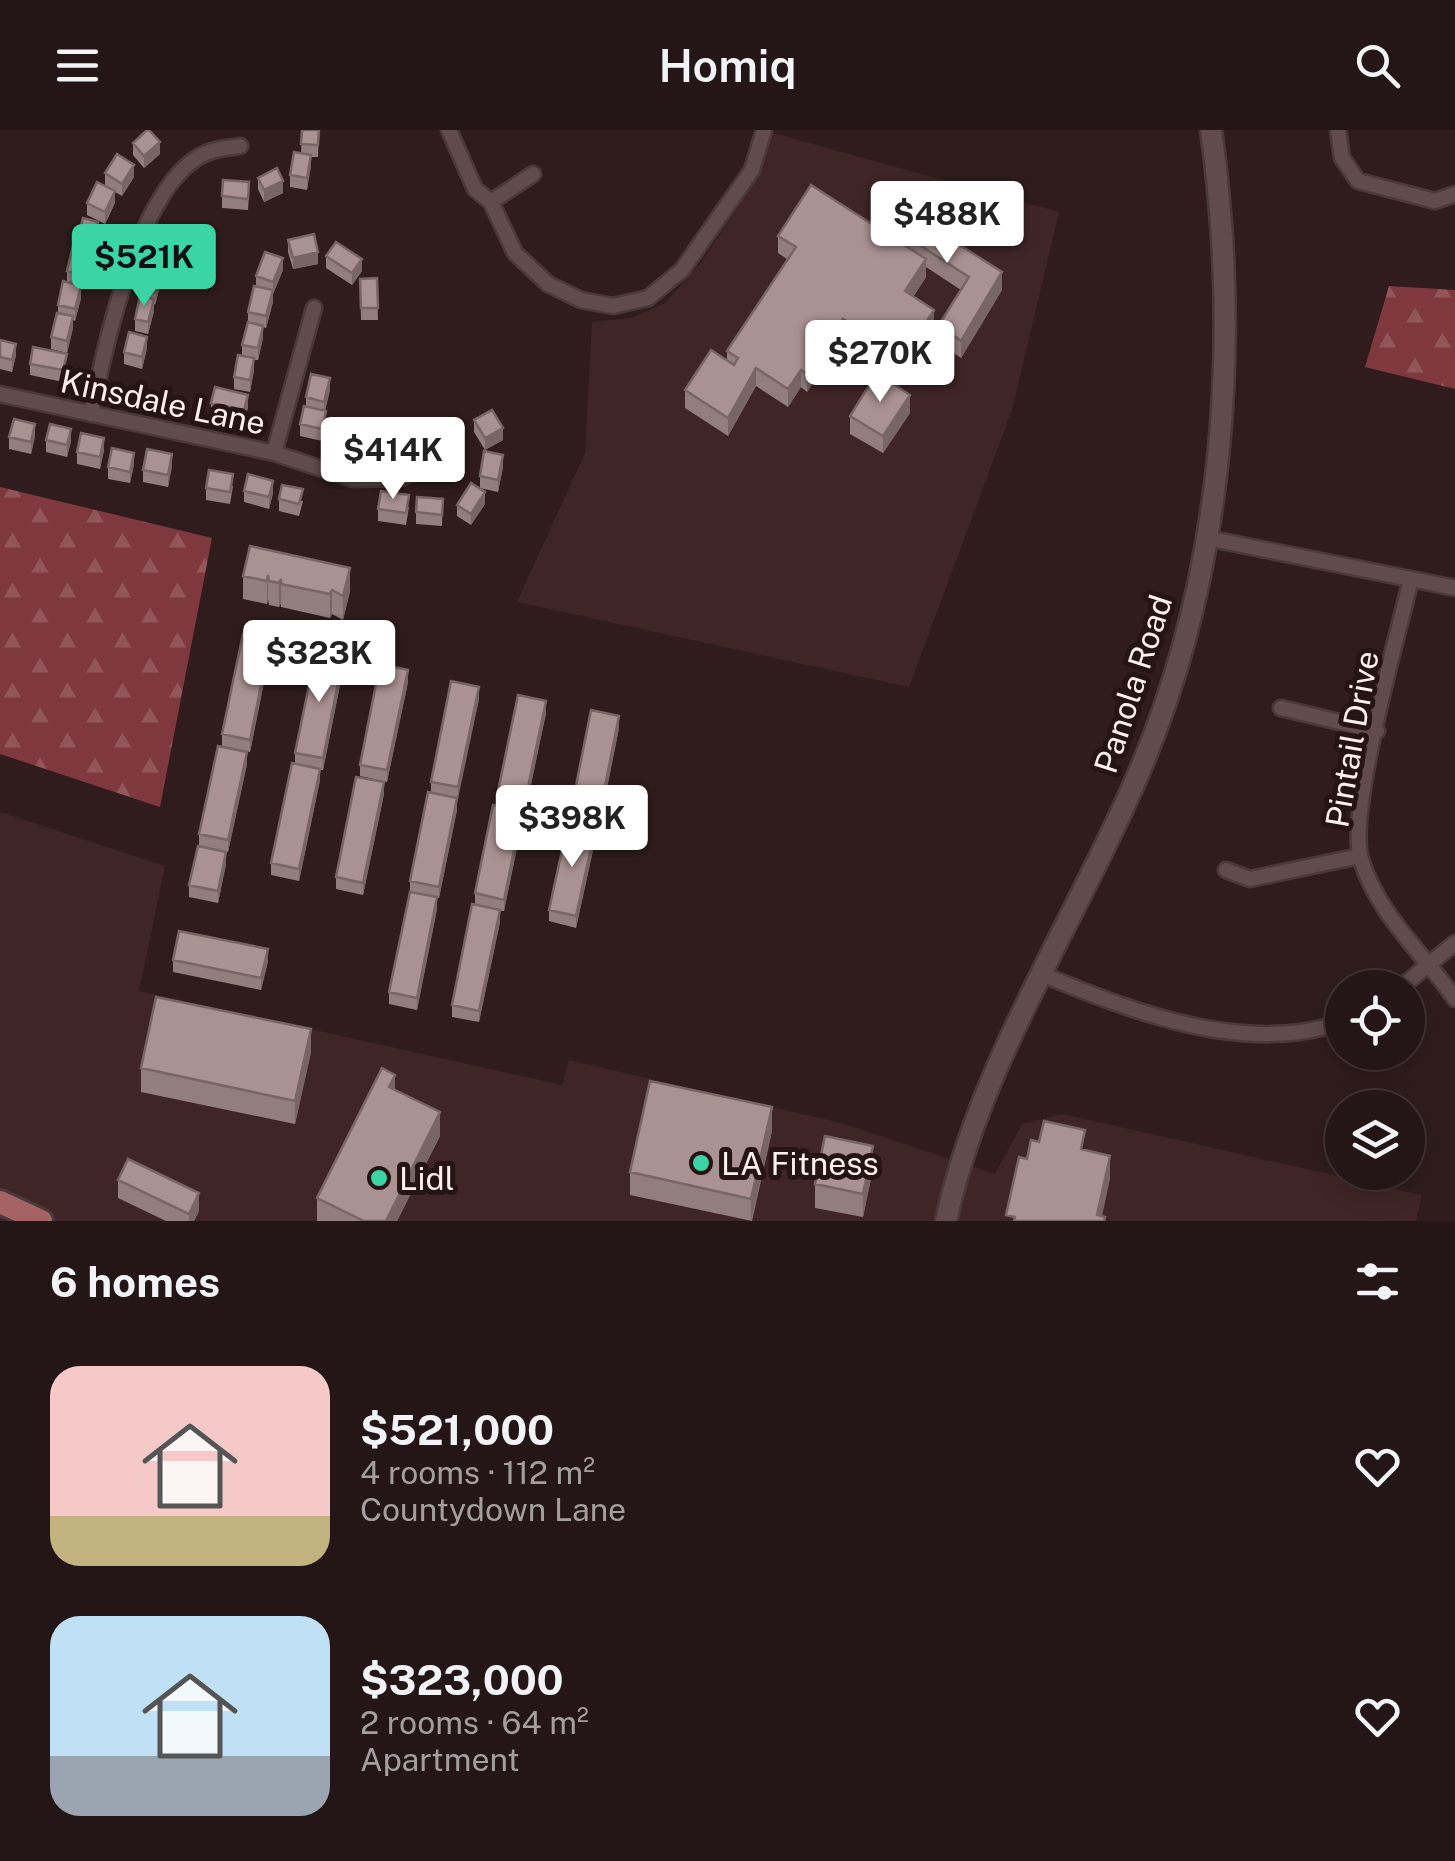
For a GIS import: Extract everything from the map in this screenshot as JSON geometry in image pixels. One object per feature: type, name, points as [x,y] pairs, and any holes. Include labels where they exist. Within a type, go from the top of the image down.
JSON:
[{"type":"main road","name":"Panola Road","points":[[946,1221],[973,1121],[1160,720],[1207,538],[1226,325],[1222,213],[1211,130]]},
{"type":"main road","points":[[3,1209],[42,1221]]},
{"type":"street","points":[[449,130],[474,189],[491,202],[516,253],[548,284],[582,300],[613,306],[648,298],[682,270],[752,170],[764,130]]},
{"type":"street","points":[[1338,130],[1342,158],[1358,181],[1436,202],[1455,194]]},
{"type":"street","points":[[91,414],[116,303],[144,229],[180,174],[206,152],[240,146]]},
{"type":"street","points":[[491,202],[533,174]]},
{"type":"street","points":[[274,454],[314,308]]},
{"type":"street","name":"Kinsdale Lane","points":[[0,394],[274,454],[353,479],[402,478],[428,464]]},
{"type":"street","points":[[1207,538],[1455,588]]},
{"type":"street","name":"Pintail Drive","points":[[1411,579],[1362,798],[1360,856],[1389,912],[1432,964],[1455,1000]]},
{"type":"street","points":[[1281,708],[1376,730]]},
{"type":"street","points":[[1226,870],[1250,879],[1360,856]]},
{"type":"street","points":[[1424,970],[1455,943]]},
{"type":"street","points":[[1044,975],[1110,1002],[1272,1036],[1325,1025]]},
{"type":"shaded area","points":[[773,133],[1059,212],[1012,410],[909,687],[517,602],[585,453],[592,322],[631,318],[665,303],[700,264],[738,207],[763,164]]},
{"type":"shaded area","points":[[0,812],[165,866],[139,991],[562,1085],[569,1060],[845,1124],[995,1174],[1022,1124],[1063,1114],[1325,1173],[1325,1190],[1400,1190],[1422,1195],[1416,1221],[0,1221]]},
{"type":"green space","points":[[1389,286],[1455,290],[1455,389],[1365,367]]},
{"type":"green space","points":[[0,487],[212,538],[160,807],[0,754]]},
{"type":"building","points":[[147,130],[160,142],[144,156],[133,143]]},
{"type":"building","points":[[302,130],[319,130],[318,145],[301,144]]},
{"type":"building","points":[[294,152],[311,155],[307,178],[290,175]]},
{"type":"building","points":[[117,154],[134,165],[122,184],[105,173]]},
{"type":"building","points":[[277,168],[283,181],[264,190],[258,178]]},
{"type":"building","points":[[223,180],[249,182],[248,199],[222,196]]},
{"type":"building","points":[[97,182],[115,191],[105,212],[87,203]]},
{"type":"building","points":[[811,185],[926,259],[905,291],[934,310],[903,358],[843,319],[807,374],[801,370],[788,389],[756,368],[728,418],[685,390],[711,350],[734,365],[738,358],[727,351],[796,247],[778,236]]},
{"type":"building","points":[[884,197],[1002,272],[961,341],[939,325],[969,277],[873,215]]},
{"type":"building","points":[[83,218],[98,222],[93,240],[78,236]]},
{"type":"building","points":[[314,234],[318,252],[293,258],[288,240]]},
{"type":"building","points":[[158,235],[170,240],[159,261],[148,256]]},
{"type":"building","points":[[336,242],[362,259],[352,273],[326,256]]},
{"type":"building","points":[[73,246],[88,250],[82,275],[67,271]]},
{"type":"building","points":[[265,252],[283,258],[273,282],[256,276]]},
{"type":"building","points":[[144,266],[161,270],[155,293],[139,289]]},
{"type":"building","points":[[377,278],[378,308],[361,308],[360,279]]},
{"type":"building","points":[[63,281],[81,286],[75,309],[58,305]]},
{"type":"building","points":[[254,286],[273,290],[266,316],[248,312]]},
{"type":"building","points":[[140,296],[154,299],[148,322],[135,319]]},
{"type":"building","points":[[57,313],[73,316],[67,341],[51,337]]},
{"type":"building","points":[[248,322],[263,326],[258,348],[242,345]]},
{"type":"building","points":[[129,332],[147,337],[142,357],[124,352]]},
{"type":"building","points":[[0,340],[16,344],[12,360],[0,357]]},
{"type":"building","points":[[33,347],[67,354],[63,370],[30,364]]},
{"type":"building","points":[[238,355],[254,358],[250,380],[234,377]]},
{"type":"building","points":[[877,373],[910,395],[883,436],[850,416]]},
{"type":"building","points":[[311,374],[330,378],[324,402],[306,397]]},
{"type":"building","points":[[215,387],[248,395],[244,410],[211,403]]},
{"type":"building","points":[[304,406],[326,411],[322,429],[300,424]]},
{"type":"building","points":[[492,410],[503,428],[485,438],[474,420]]},
{"type":"building","points":[[14,419],[35,424],[31,442],[9,437]]},
{"type":"building","points":[[50,424],[71,429],[67,445],[46,440]]},
{"type":"building","points":[[81,433],[104,438],[100,457],[77,452]]},
{"type":"building","points":[[112,448],[134,453],[130,472],[108,467]]},
{"type":"building","points":[[147,449],[172,454],[168,475],[143,470]]},
{"type":"building","points":[[484,451],[503,455],[498,480],[480,476]]},
{"type":"building","points":[[209,470],[233,474],[230,492],[206,488]]},
{"type":"building","points":[[248,474],[273,481],[269,497],[244,491]]},
{"type":"building","points":[[471,483],[485,492],[471,514],[457,505]]},
{"type":"building","points":[[282,485],[303,489],[299,504],[279,499]]},
{"type":"building","points":[[381,491],[409,495],[406,513],[378,509]]},
{"type":"building","points":[[417,497],[443,499],[442,515],[416,512]]},
{"type":"building","points":[[250,546],[350,568],[343,596],[332,590],[330,594],[281,584],[281,579],[279,583],[269,581],[268,575],[267,581],[243,576]]},
{"type":"building","points":[[243,634],[270,640],[250,740],[222,734]]},
{"type":"building","points":[[316,652],[343,658],[323,758],[295,753]]},
{"type":"building","points":[[380,664],[408,670],[387,770],[360,765]]},
{"type":"building","points":[[451,681],[479,687],[458,787],[431,782]]},
{"type":"building","points":[[518,695],[546,701],[525,801],[497,796]]},
{"type":"building","points":[[591,710],[619,716],[599,816],[571,811]]},
{"type":"building","points":[[218,746],[247,752],[228,840],[199,834]]},
{"type":"building","points":[[292,763],[320,769],[299,869],[271,863]]},
{"type":"building","points":[[356,777],[384,782],[363,883],[336,877]]},
{"type":"building","points":[[428,792],[457,798],[439,887],[410,881]]},
{"type":"building","points":[[493,805],[522,811],[504,900],[475,893]]},
{"type":"building","points":[[568,823],[595,829],[576,916],[549,910]]},
{"type":"building","points":[[198,846],[226,852],[218,891],[189,885]]},
{"type":"building","points":[[410,892],[437,897],[417,998],[389,992]]},
{"type":"building","points":[[472,904],[500,910],[479,1011],[452,1005]]},
{"type":"building","points":[[179,931],[268,949],[261,978],[173,960]]},
{"type":"building","points":[[156,997],[311,1029],[295,1101],[141,1068]]},
{"type":"building","name":"Lidl","points":[[382,1068],[395,1075],[389,1087],[440,1112],[386,1221],[364,1221],[317,1198]]},
{"type":"building","name":"LA Fitness","points":[[650,1081],[772,1107],[751,1199],[630,1172]]},
{"type":"building","points":[[1044,1121],[1085,1130],[1081,1149],[1110,1156],[1097,1215],[1105,1217],[1104,1221],[1014,1221],[1015,1217],[1006,1215],[1019,1157],[1027,1159],[1031,1140],[1039,1142]]},
{"type":"building","points":[[825,1136],[873,1146],[863,1194],[815,1184]]},
{"type":"building","points":[[128,1159],[199,1193],[189,1214],[118,1180]]},
{"type":"place","name":"LA Fitness","points":[[701,1163]]},
{"type":"place","name":"Lidl","points":[[379,1178]]}]
